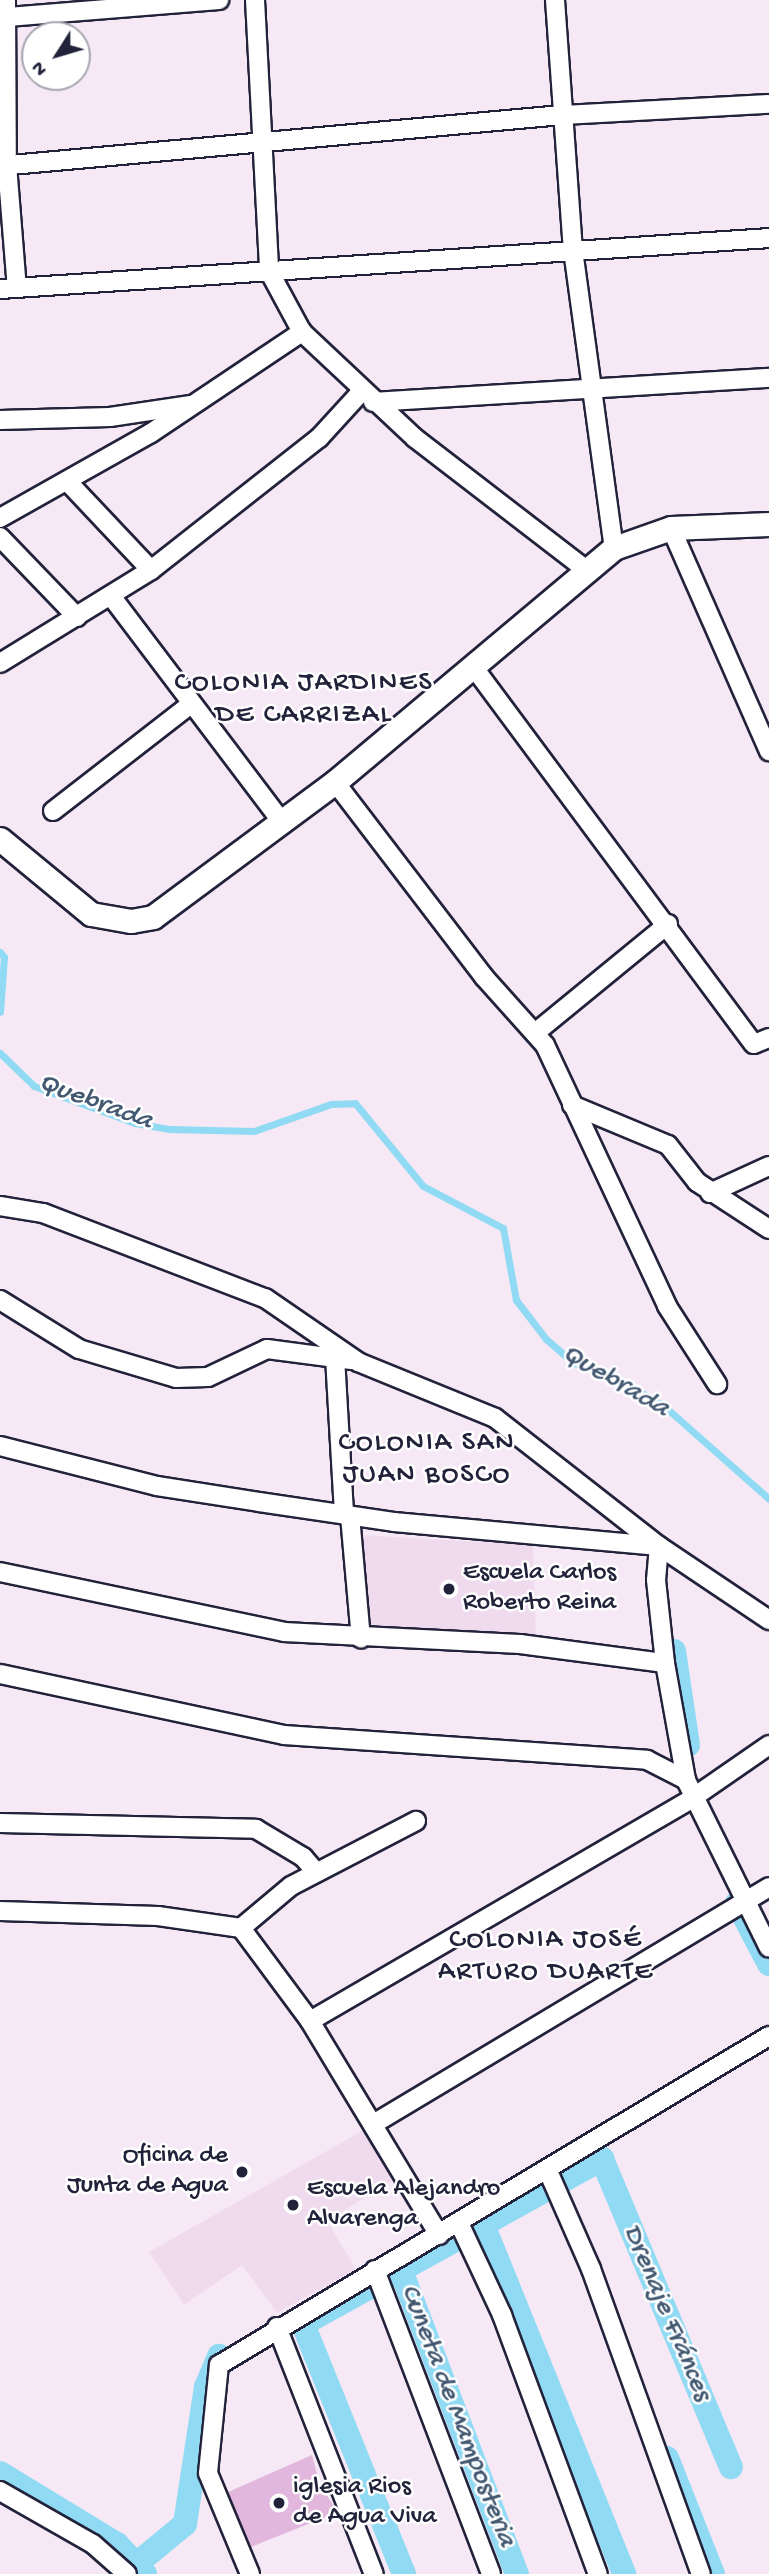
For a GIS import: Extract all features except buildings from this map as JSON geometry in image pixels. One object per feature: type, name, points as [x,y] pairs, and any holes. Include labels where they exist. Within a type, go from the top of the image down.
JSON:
[{"type":"street","points":[[219,0],[7,8],[3,165],[9,288],[769,238]]},
{"type":"street","points":[[254,0],[259,145],[269,271],[302,332],[367,397],[585,569]]},
{"type":"street","points":[[555,0],[573,250],[589,389],[614,548]]},
{"type":"street","points":[[3,165],[259,145],[563,115],[769,104]]},
{"type":"street","points":[[0,518],[196,404],[302,332]]},
{"type":"street","points":[[0,663],[151,570],[367,397],[589,389],[769,378]]},
{"type":"street","points":[[0,420],[110,417],[196,404]]},
{"type":"street","points":[[67,481],[151,570]]},
{"type":"street","points":[[0,838],[91,915],[131,921],[171,908],[335,782],[475,668],[585,569],[614,548],[671,528],[769,524]]},
{"type":"street","points":[[671,528],[769,751]]},
{"type":"street","points":[[0,537],[77,617]]},
{"type":"street","points":[[111,596],[282,822]]},
{"type":"street","points":[[475,668],[668,924],[754,1044],[769,1038]]},
{"type":"street","points":[[53,811],[191,704]]},
{"type":"street","points":[[335,782],[484,977],[535,1033],[667,1306],[717,1384]]},
{"type":"street","points":[[535,1033],[668,924]]},
{"type":"street","points":[[572,1105],[668,1145],[710,1193],[769,1229]]},
{"type":"street","points":[[710,1193],[769,1166]]},
{"type":"street","points":[[0,1206],[44,1213],[265,1298],[358,1362]]},
{"type":"street","points":[[0,1300],[79,1349],[176,1378],[208,1377],[267,1349],[335,1357],[358,1362],[495,1418],[659,1546],[769,1620]]},
{"type":"street","points":[[335,1357],[347,1515],[361,1639]]},
{"type":"street","points":[[0,1446],[157,1486],[347,1515],[659,1546]]},
{"type":"street","points":[[659,1546],[656,1580],[665,1663],[689,1792],[738,1906],[769,1948]]},
{"type":"street","points":[[0,1572],[284,1632],[361,1639],[520,1644],[665,1663]]},
{"type":"street","points":[[0,1674],[284,1735],[647,1760],[689,1792]]},
{"type":"street","points":[[310,2021],[769,1745]]},
{"type":"street","points":[[0,1911],[158,1916],[241,1928],[316,1872],[416,1821]]},
{"type":"street","points":[[0,1823],[256,1829],[303,1857],[316,1872]]},
{"type":"street","points":[[375,2123],[769,1887]]},
{"type":"street","points":[[241,1928],[310,2021],[375,2123],[439,2235]]},
{"type":"street","points":[[250,2574],[208,2473],[219,2365],[277,2327],[439,2235],[463,2231],[553,2181],[769,2036]]},
{"type":"street","points":[[553,2181],[633,2380],[701,2574]]},
{"type":"street","points":[[463,2231],[502,2315],[598,2574]]},
{"type":"street","points":[[376,2273],[491,2574]]},
{"type":"street","points":[[277,2327],[374,2574]]},
{"type":"street","points":[[0,2491],[93,2544],[127,2574]]},
{"type":"shaded area","name":"Escuela Carlos Roberto Reina","points":[[360,1535],[533,1545],[536,1640],[366,1632]]},
{"type":"shaded area","name":"Escuela Alejandro Alvarenga","points":[[371,2126],[402,2175],[327,2221],[356,2269],[277,2313],[242,2265],[184,2305],[149,2252]]},
{"type":"waterway","name":"Quebrada","points":[[0,952],[4,957],[0,1012]]},
{"type":"waterway","name":"Quebrada","points":[[0,1053],[34,1086],[135,1123],[169,1129],[254,1131],[331,1104],[355,1103],[423,1186],[503,1228],[516,1300],[546,1339],[574,1363],[615,1377],[664,1406],[769,1499]]},
{"type":"waterway","points":[[674,1651],[688,1745]]},
{"type":"waterway","points":[[737,1903],[769,1964]]},
{"type":"waterway","name":"Cuneta de Mamposteria","points":[[404,2574],[303,2324],[602,2159],[731,2467]]},
{"type":"waterway","name":"Cuneta de Mamposteria","points":[[482,2222],[624,2574]]},
{"type":"waterway","name":"Cuneta de Mamposteria","points":[[400,2268],[517,2574]]},
{"type":"waterway","points":[[134,2566],[185,2524],[206,2387],[219,2356]]},
{"type":"waterway","name":"Cuneta de Mamposteria","points":[[667,2458],[713,2574]]},
{"type":"waterway","points":[[0,2473],[117,2544],[145,2574]]},
{"type":"place","name":"Escuela Carlos Roberto Reina","points":[[449,1589]]},
{"type":"place","name":"Oficina de Junta de Agua","points":[[242,2172]]},
{"type":"place","name":"Escuela Alejandro Alvarenga","points":[[293,2205]]},
{"type":"place","name":"iglesia Rios de Agua Viva","points":[[279,2503]]},
{"type":"district","name":"COLONIA JARDINES DE CARRIZAL","points":[[304,700]]},
{"type":"district","name":"COLONIA SAN JUAN BOSCO","points":[[427,1460]]},
{"type":"district","name":"COLONIA JOSÉ ARTURO DUARTE","points":[[546,1957]]},
{"type":"water label","name":"Drenaje Fránces","points":[[666,2313]]}]
